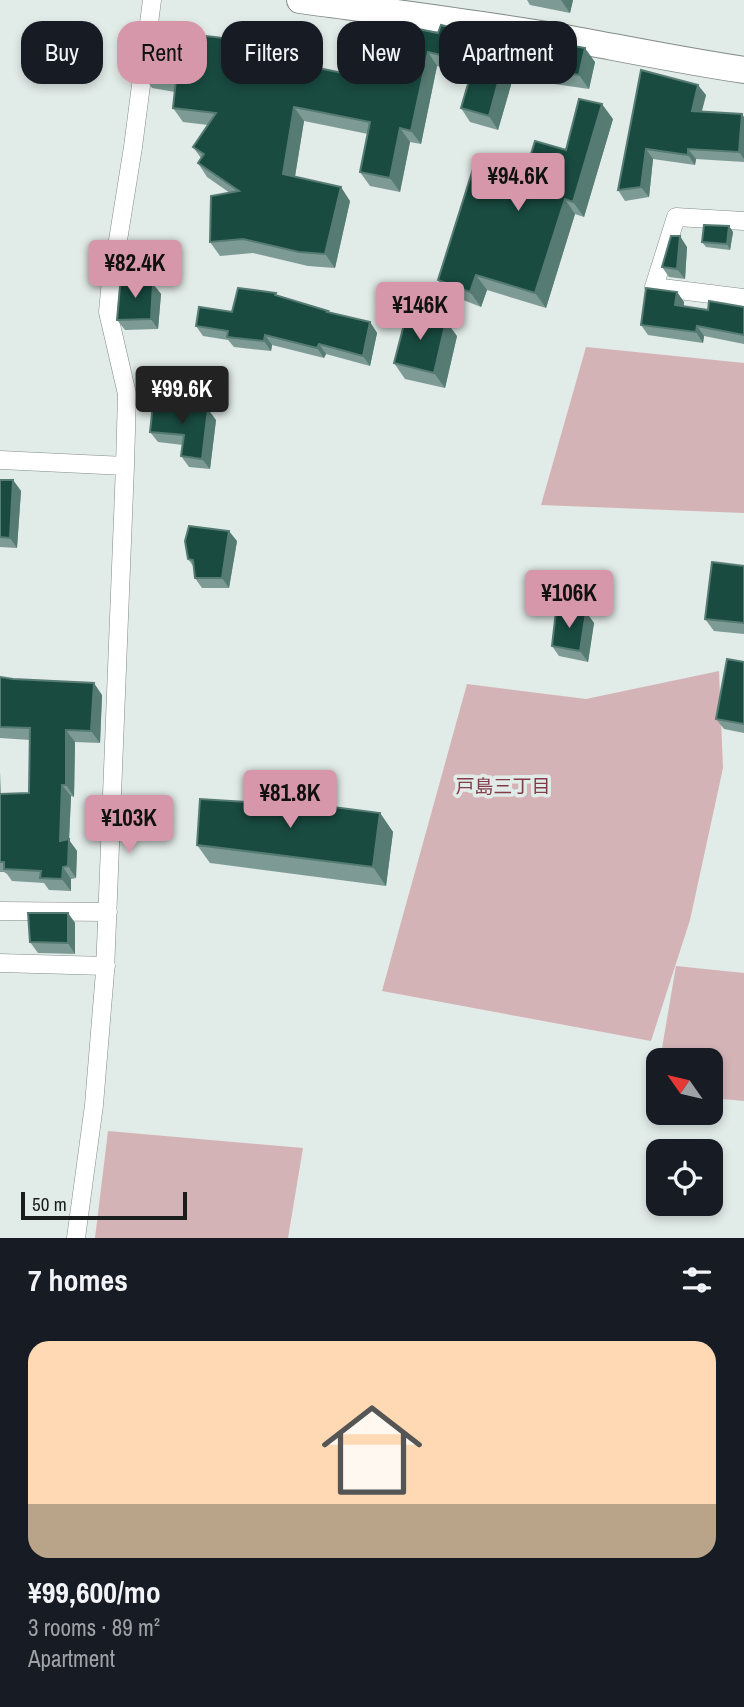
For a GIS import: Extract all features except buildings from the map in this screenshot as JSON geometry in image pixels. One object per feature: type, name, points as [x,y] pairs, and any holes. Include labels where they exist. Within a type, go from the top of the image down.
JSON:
[{"type":"main road","points":[[300,0],[464,22],[744,70]]},
{"type":"street","points":[[76,1238],[94,1105],[106,966],[125,466],[127,394],[108,312],[152,0]]},
{"type":"street","points":[[744,221],[676,217],[654,287],[744,298]]},
{"type":"street","points":[[0,460],[125,466]]},
{"type":"street","points":[[0,911],[108,912]]},
{"type":"street","points":[[0,963],[106,966]]},
{"type":"shaded area","points":[[586,347],[744,363],[744,513],[541,505]]},
{"type":"shaded area","points":[[719,671],[723,768],[690,920],[651,1041],[382,991],[467,684],[586,699]]},
{"type":"shaded area","points":[[676,966],[744,973],[744,1101],[723,1099],[723,1048],[662,1048]]},
{"type":"shaded area","points":[[108,1131],[303,1148],[288,1238],[95,1238]]},
{"type":"district","name":"戸島三丁目","points":[[503,786]]}]
